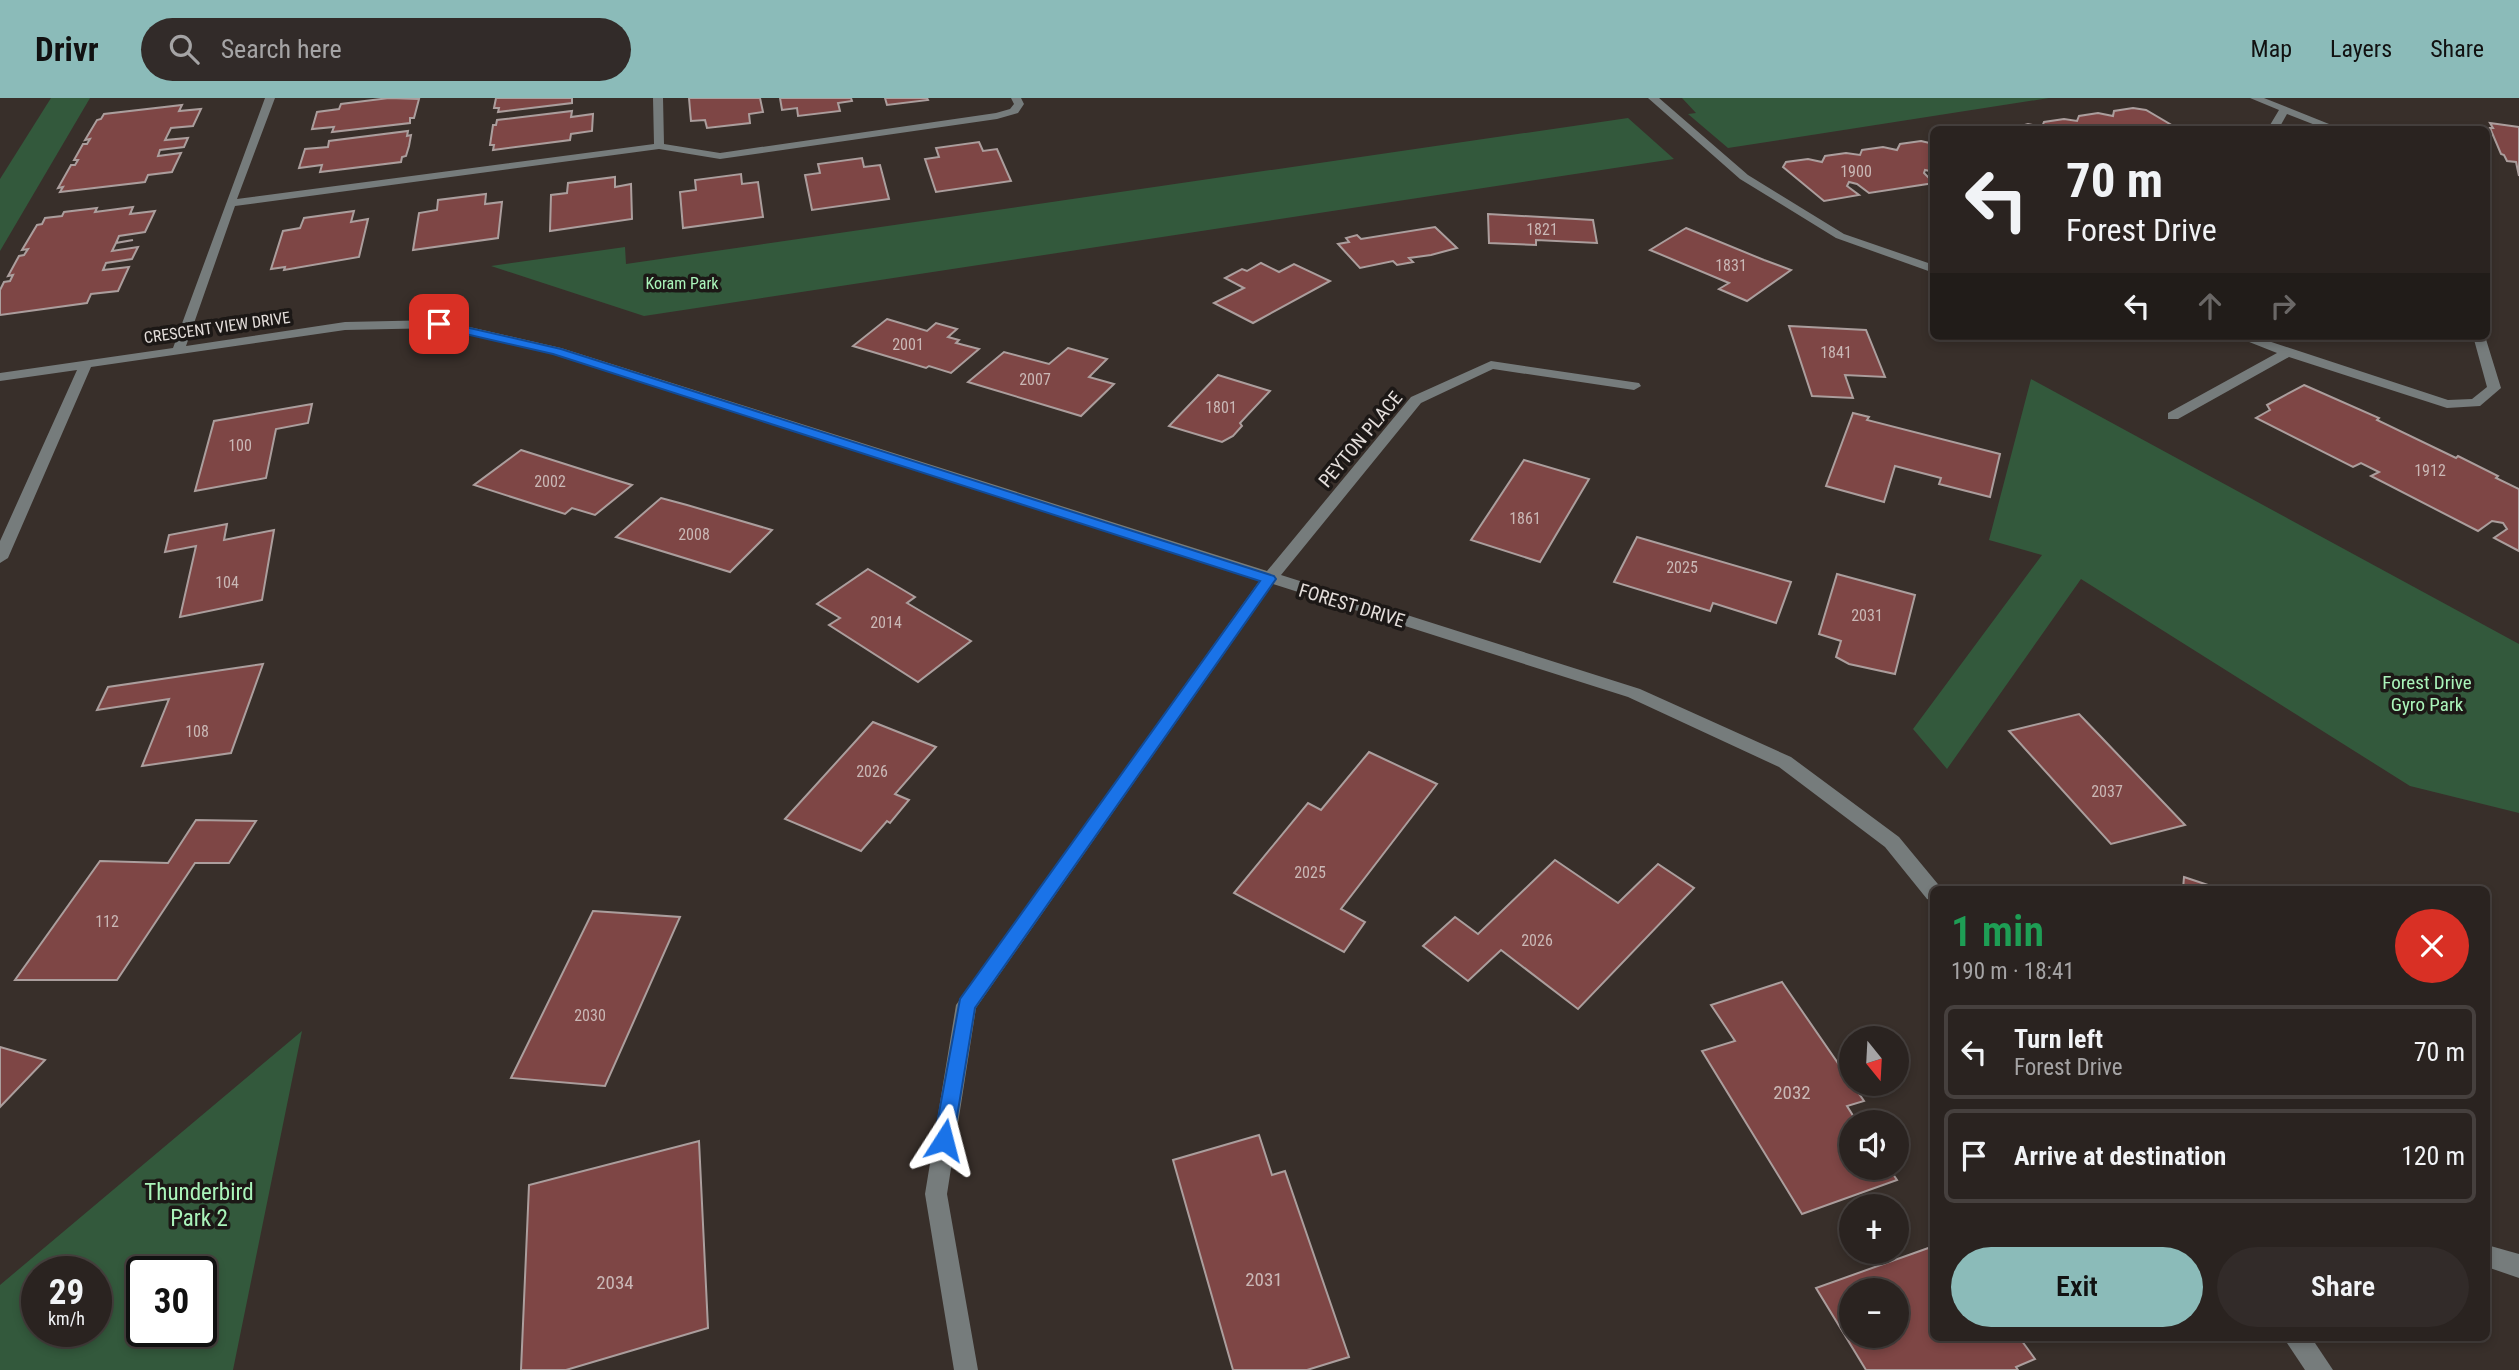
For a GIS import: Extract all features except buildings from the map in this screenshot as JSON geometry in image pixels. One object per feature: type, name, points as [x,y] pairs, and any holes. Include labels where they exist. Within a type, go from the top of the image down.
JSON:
[{"type":"street","points":[[178,351],[270,98]]},
{"type":"street","points":[[658,98],[659,146]]},
{"type":"street","points":[[230,203],[659,146],[720,156],[997,116],[1014,111],[1019,104],[1016,98]]},
{"type":"street","points":[[1653,98],[1744,177],[1840,236],[1930,267]]},
{"type":"street","points":[[2255,98],[2329,126]]},
{"type":"street","points":[[2274,126],[2285,109]]},
{"type":"street","name":"CRESCENT VIEW DRIVE","points":[[0,377],[345,326],[439,324]]},
{"type":"street","name":"FOREST DRIVE","points":[[439,324],[556,351],[1634,693],[1785,762],[1892,842],[1930,888]]},
{"type":"street","points":[[2252,340],[2447,404],[2475,403],[2494,388],[2480,340]]},
{"type":"street","points":[[2173,416],[2288,352]]},
{"type":"street","points":[[0,558],[86,364]]},
{"type":"street","name":"PEYTON PLACE","points":[[966,1370],[936,1194],[966,1005],[1269,579],[1416,400],[1491,365],[1634,386]]},
{"type":"street","points":[[2490,1257],[2519,1266]]},
{"type":"street","points":[[2298,1341],[2321,1370]]},
{"type":"green space","points":[[51,98],[90,98],[0,251],[0,179]]},
{"type":"green space","points":[[1682,98],[2049,98],[1728,148],[1688,114],[1696,113]]},
{"type":"green space","name":"Koram Park","points":[[1628,118],[1674,159],[644,316],[491,266],[625,247],[626,264]]},
{"type":"green space","name":"Forest Drive Gyro Park","points":[[2031,379],[2519,644],[2519,813],[2410,786],[2081,579],[1947,769],[1913,729],[2042,555],[1989,540]]},
{"type":"green space","name":"Thunderbird Park 2","points":[[302,1031],[233,1370],[0,1370],[0,1285],[21,1267],[21,1347],[112,1347],[112,1256],[34,1256]]},
{"type":"route","points":[[439,324],[556,351],[1269,579],[966,1005],[944,1140]]}]
